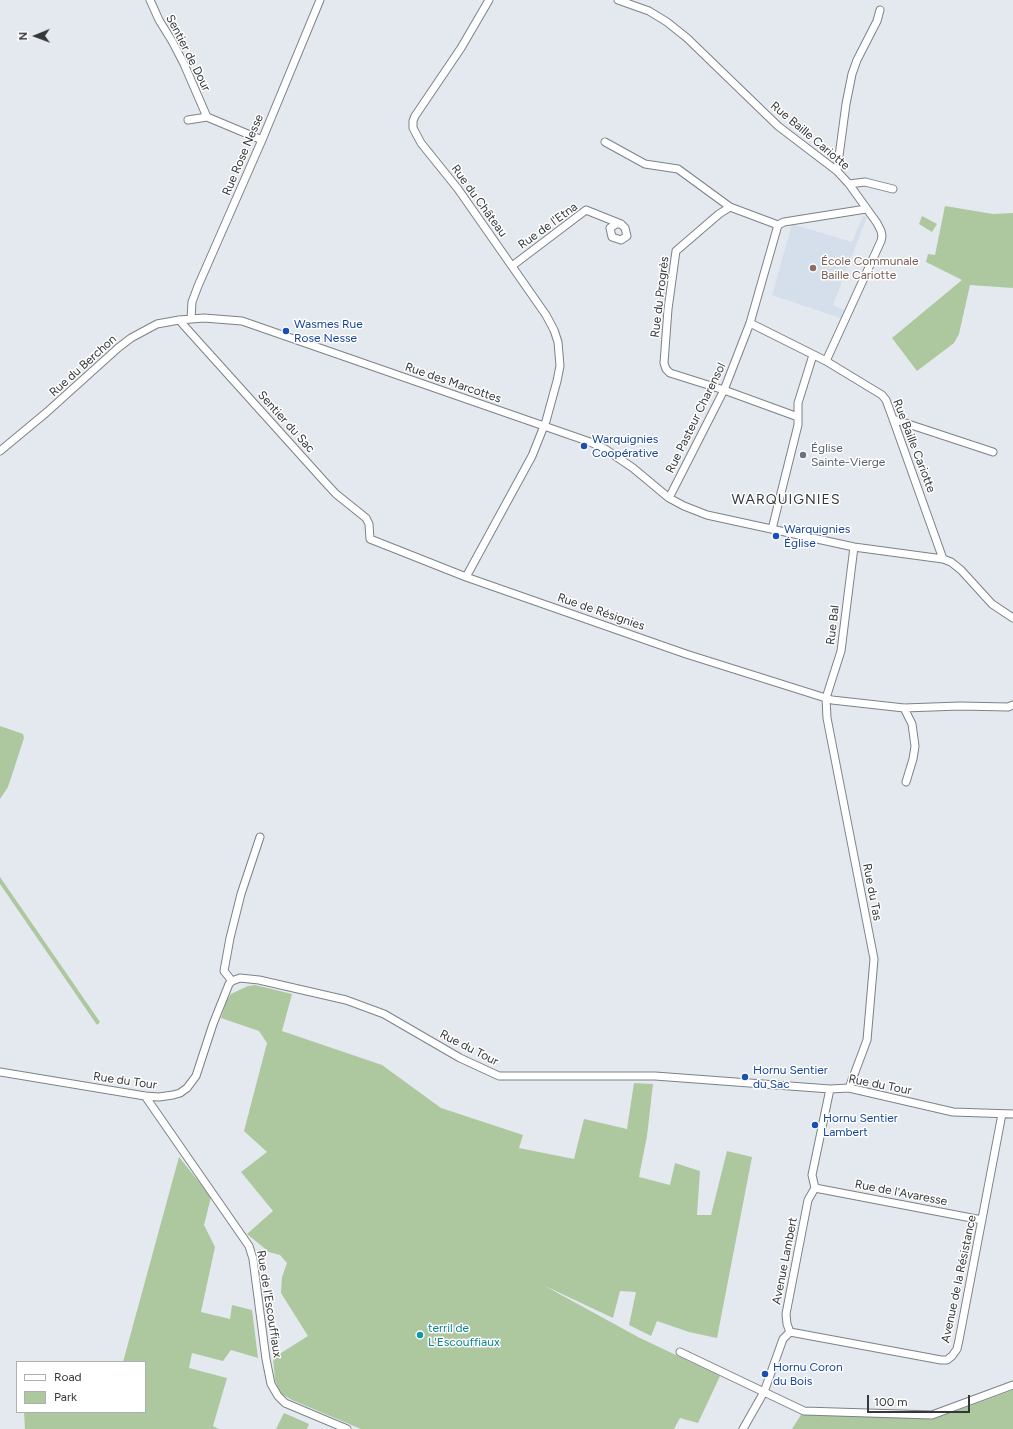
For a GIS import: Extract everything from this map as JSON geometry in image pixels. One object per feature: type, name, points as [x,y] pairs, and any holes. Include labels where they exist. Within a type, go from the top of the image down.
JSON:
[{"type":"street","name":"Sentier de Dour","points":[[150,0],[158,20],[172,41],[184,64],[207,116]]},
{"type":"street","name":"Rue Rose Nesse","points":[[191,319],[192,302],[262,140],[283,85],[320,0]]},
{"type":"street","name":"Rue du Château","points":[[489,0],[461,48],[417,114],[412,124],[420,142],[458,189],[548,318],[554,330],[560,361],[558,378],[544,426]]},
{"type":"street","name":"Rue Baille Cariotte","points":[[618,0],[649,11],[667,22],[687,38],[778,126],[837,171],[849,184],[881,231],[882,236],[880,241],[826,361],[882,395],[886,400],[943,559]]},
{"type":"street","points":[[837,171],[846,104],[852,74],[857,60],[877,21],[880,10]]},
{"type":"street","points":[[188,120],[207,116],[262,140]]},
{"type":"street","points":[[605,142],[644,164],[678,169],[730,207],[778,225],[784,222],[866,208]]},
{"type":"street","points":[[849,184],[865,182],[893,189]]},
{"type":"street","name":"Rue du Progrès","points":[[724,390],[670,373],[666,369],[664,363],[668,309],[676,251],[719,214],[730,207]]},
{"type":"street","name":"Rue de l'Etna","points":[[512,266],[586,210],[620,224]]},
{"type":"street","name":"Rue Pasteur Charensol","points":[[669,498],[724,390],[750,323],[778,225]]},
{"type":"street","name":"Rue des Marcottes","points":[[191,319],[222,319],[242,321],[590,442],[605,449],[633,468],[669,498],[707,515],[854,547],[943,559]]},
{"type":"street","name":"Rue du Berchon","points":[[0,451],[131,338],[157,324],[191,319]]},
{"type":"street","name":"Sentier du Sac","points":[[179,320],[336,494],[366,518],[369,524],[370,539]]},
{"type":"street","points":[[750,323],[826,361]]},
{"type":"street","points":[[772,529],[798,425],[798,404],[814,355]]},
{"type":"street","points":[[724,390],[798,417]]},
{"type":"street","points":[[893,419],[993,452]]},
{"type":"street","points":[[466,577],[530,461],[544,426]]},
{"type":"street","name":"Rue de Résignies","points":[[370,539],[466,577],[686,654],[829,699],[904,708]]},
{"type":"street","name":"Rue Bal","points":[[829,699],[841,651],[854,547]]},
{"type":"street","points":[[943,559],[961,570],[992,604],[1013,618]]},
{"type":"street","name":"Rue du Tas","points":[[829,699],[827,718],[874,959],[867,1040],[849,1088]]},
{"type":"street","points":[[906,782],[913,759],[915,746],[912,724],[904,708],[960,706],[1008,707],[1013,705]]},
{"type":"street","points":[[232,981],[226,976],[224,971],[230,938],[241,894],[260,837]]},
{"type":"street","name":"Rue du Tour","points":[[0,1072],[145,1096],[159,1097],[180,1093],[196,1076],[228,984],[240,978],[259,980],[346,1000],[384,1014],[460,1058],[499,1076],[655,1076],[830,1089],[849,1088],[953,1112],[1013,1114]]},
{"type":"street","name":"Avenue Lambert","points":[[790,1332],[786,1314],[808,1200],[815,1188],[812,1175],[830,1089]]},
{"type":"street","name":"Rue de l'Escouffiaux","points":[[145,1096],[248,1246],[252,1259],[271,1384],[278,1396],[285,1403],[347,1429]]},
{"type":"street","name":"Avenue de la Résistance","points":[[790,1332],[941,1360],[947,1360],[952,1356],[957,1349],[959,1340],[1002,1114]]},
{"type":"street","name":"Rue de l'Avaresse","points":[[815,1188],[982,1220]]},
{"type":"street","points":[[743,1429],[764,1392],[783,1339],[790,1332]]},
{"type":"street","points":[[680,1352],[804,1411],[932,1415],[1013,1385]]},
{"type":"shaded area","name":"École Communale Baille Cariotte","points":[[863,216],[867,217],[833,305],[846,311],[843,319],[772,295],[792,224],[852,242]]},
{"type":"green space","points":[[945,206],[993,214],[1013,213],[1013,288],[970,285],[959,334],[954,343],[917,371],[892,338],[962,280],[926,262],[928,254],[935,255]]},
{"type":"green space","points":[[922,216],[937,224],[932,232],[919,224]]},
{"type":"green space","points":[[0,726],[23,734],[24,738],[8,787],[0,799]]},
{"type":"green space","points":[[0,877],[100,1022],[97,1025],[0,884]]},
{"type":"green space","points":[[255,985],[292,994],[282,1031],[382,1065],[441,1108],[523,1135],[519,1148],[574,1159],[584,1119],[627,1129],[634,1083],[653,1084],[647,1136],[639,1177],[670,1185],[675,1163],[700,1171],[697,1215],[711,1215],[727,1151],[752,1157],[717,1338],[689,1332],[657,1321],[651,1336],[629,1325],[636,1292],[620,1291],[613,1318],[543,1285],[638,1337],[720,1376],[698,1423],[680,1418],[674,1429],[361,1429],[292,1400],[280,1393],[275,1380],[273,1358],[308,1336],[281,1293],[282,1277],[287,1263],[280,1255],[269,1252],[247,1234],[273,1211],[241,1172],[267,1152],[244,1131],[267,1043],[259,1031],[221,1018],[227,1000],[231,994],[248,986]]},
{"type":"green space","points":[[179,1157],[211,1197],[204,1225],[215,1247],[201,1312],[230,1319],[232,1305],[252,1310],[258,1358],[231,1350],[223,1361],[192,1353],[189,1368],[227,1378],[213,1426],[219,1429],[25,1429],[24,1413],[146,1413],[146,1361],[123,1361]]},
{"type":"green space","points":[[1013,1390],[1013,1429],[792,1429],[804,1410],[934,1419]]},
{"type":"green space","points":[[284,1413],[309,1424],[307,1429],[276,1429]]},
{"type":"place","name":"École Communale Baille Cariotte","points":[[813,268]]},
{"type":"place","name":"Wasmes Rue Rose Nesse","points":[[286,331]]},
{"type":"place","name":"Warquignies Coopérative","points":[[584,446]]},
{"type":"place","name":"Église Sainte-Vierge","points":[[803,455]]},
{"type":"place","name":"Warquignies Église","points":[[776,536]]},
{"type":"place","name":"Hornu Sentier du Sac","points":[[745,1077]]},
{"type":"place","name":"Hornu Sentier Lambert","points":[[815,1125]]},
{"type":"place","name":"terril de L'Escouffiaux","points":[[420,1335]]},
{"type":"place","name":"Hornu Coron du Bois","points":[[765,1374]]},
{"type":"district","name":"WARQUIGNIES","points":[[786,500]]}]
